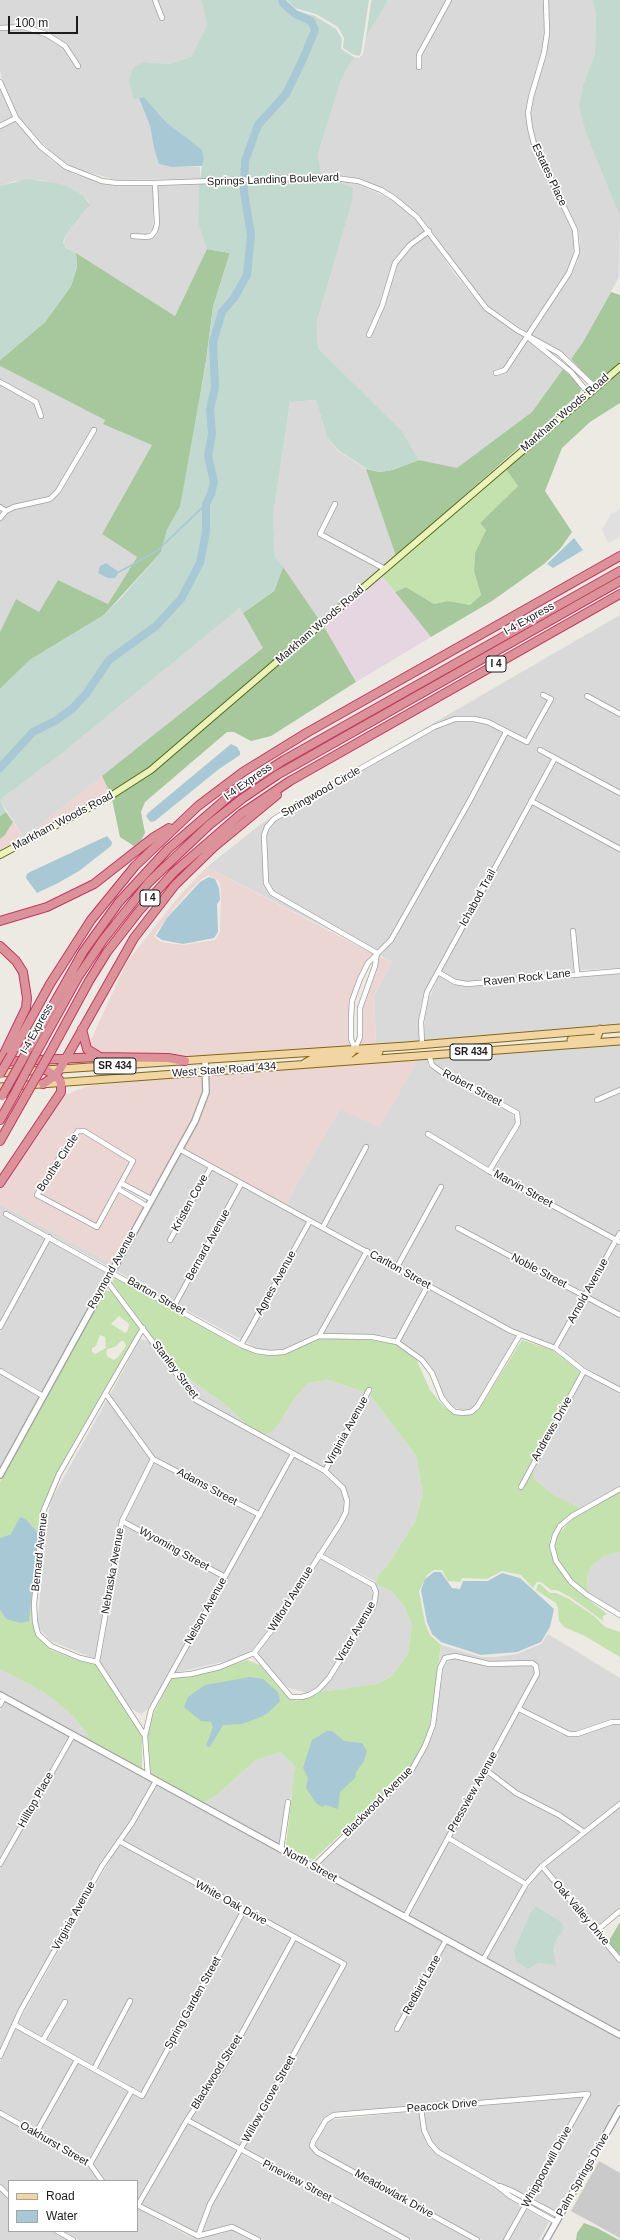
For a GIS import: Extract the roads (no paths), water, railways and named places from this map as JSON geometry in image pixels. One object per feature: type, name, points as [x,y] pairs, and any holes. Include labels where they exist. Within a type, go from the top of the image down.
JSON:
[{"type":"highway","points":[[0,921],[48,907],[94,884],[154,837],[180,821],[243,772],[308,732],[620,556]]},
{"type":"highway","name":"I-4 Express","points":[[1,1098],[83,952],[119,902],[168,849],[232,793],[284,760],[620,571]]},
{"type":"highway","name":"I-4 Express","points":[[0,1120],[78,977],[103,940],[149,882],[209,825],[243,798],[276,775],[620,581]]},
{"type":"highway","name":"I 4","points":[[0,1141],[89,981],[107,952],[158,888],[210,838],[241,814],[290,781],[620,594]]},
{"type":"highway","points":[[43,1084],[55,1076],[60,1069],[134,938],[175,885],[214,847],[278,794],[290,781]]},
{"type":"highway","points":[[4,1058],[91,920],[135,866],[180,821]]},
{"type":"highway","points":[[0,946],[16,961],[23,972],[27,998],[26,1008],[4,1058],[0,1074]]},
{"type":"highway","points":[[82,1029],[84,1043],[87,1049],[100,1057]]},
{"type":"highway","points":[[4,1058],[168,1058],[185,1061]]},
{"type":"highway","points":[[0,1183],[61,1092],[60,1082],[55,1076],[46,1070]]},
{"type":"main road","name":"Markham Woods Road","points":[[0,855],[109,797],[151,770],[620,367]]},
{"type":"main road","name":"SR 434","points":[[0,1074],[406,1046],[620,1028]]},
{"type":"main road","points":[[554,1046],[565,1040],[597,1038],[600,1029]]},
{"type":"main road","name":"SR 434","points":[[299,1065],[620,1041]]},
{"type":"main road","points":[[354,1061],[364,1054],[392,1050],[406,1046]]},
{"type":"main road","points":[[299,1065],[312,1059],[349,1056],[355,1049]]},
{"type":"main road","name":"West State Road 434","points":[[60,1082],[299,1065]]},
{"type":"main road","name":"SR 434","points":[[0,1087],[60,1082]]},
{"type":"street","points":[[155,0],[162,18]]},
{"type":"street","points":[[419,67],[419,55],[449,0]]},
{"type":"street","name":"Estates Place","points":[[496,374],[506,370],[569,273],[574,262],[578,242],[575,230],[534,144],[528,113],[531,97],[544,53],[547,33],[546,0]]},
{"type":"street","points":[[0,28],[24,27],[46,34],[65,46],[78,66]]},
{"type":"street","name":"Springs Landing Boulevard","points":[[0,82],[16,118],[53,158],[75,172],[102,181],[117,183],[155,183],[328,177],[358,181],[394,198],[417,217],[456,271],[486,308],[528,336],[559,353],[593,390]]},
{"type":"street","points":[[0,126],[16,118]]},
{"type":"street","points":[[133,236],[151,236],[155,230],[157,224],[155,183]]},
{"type":"street","points":[[369,335],[378,318],[395,263],[410,245],[429,232]]},
{"type":"street","name":"Springs Landing Boulevard","points":[[528,336],[571,372],[584,388],[593,390]]},
{"type":"street","points":[[0,382],[36,402],[41,416]]},
{"type":"street","points":[[0,518],[6,511],[24,503],[50,499],[58,491],[94,430]]},
{"type":"street","points":[[335,504],[320,534],[385,569]]},
{"type":"street","points":[[0,507],[6,511]]},
{"type":"street","name":"Springwood Circle","points":[[377,953],[272,893],[266,883],[264,835],[267,827],[274,819],[310,797],[434,727],[455,719],[474,719],[488,722],[527,742],[550,699],[543,695]]},
{"type":"street","points":[[587,696],[620,714]]},
{"type":"street","points":[[355,1049],[351,1039],[352,1001],[360,979],[368,963],[391,940],[466,808],[506,732]]},
{"type":"street","points":[[540,750],[620,793]]},
{"type":"street","name":"Ichabod Trail","points":[[422,1044],[423,1007],[438,972],[555,758]]},
{"type":"street","points":[[531,801],[620,849]]},
{"type":"street","points":[[573,931],[577,973]]},
{"type":"street","points":[[355,1049],[360,1037],[360,1008],[375,966],[377,953]]},
{"type":"street","name":"Raven Rock Lane","points":[[438,972],[454,982],[467,984],[577,973],[620,971]]},
{"type":"street","name":"Robert Street","points":[[429,1055],[432,1065],[443,1073],[512,1109],[517,1114],[518,1119],[516,1127],[489,1171]]},
{"type":"street","name":"Raymond Avenue","points":[[0,1475],[148,1206],[204,1100],[207,1084],[205,1060]]},
{"type":"street","points":[[598,1100],[620,1090]]},
{"type":"street","name":"Boothe Circle","points":[[78,1131],[84,1131],[133,1161],[118,1189],[97,1227],[37,1195],[64,1150],[78,1131]]},
{"type":"street","name":"Marvin Street","points":[[428,1134],[489,1171],[618,1241]]},
{"type":"street","points":[[323,1227],[366,1147]]},
{"type":"street","name":"Carlton Street","points":[[179,1149],[520,1335],[555,1348],[584,1371],[620,1390]]},
{"type":"street","name":"Kristen Cove","points":[[170,1240],[211,1167]]},
{"type":"street","points":[[121,1183],[151,1199]]},
{"type":"street","name":"Bernard Avenue","points":[[174,1306],[241,1184]]},
{"type":"street","points":[[397,1268],[440,1187]]},
{"type":"street","points":[[118,1189],[148,1206]]},
{"type":"street","name":"Barton Street","points":[[6,1214],[112,1271],[241,1345],[256,1351],[284,1352],[319,1336]]},
{"type":"street","name":"Agnes Avenue","points":[[241,1345],[310,1221]]},
{"type":"street","name":"Noble Street","points":[[458,1228],[620,1315]]},
{"type":"street","name":"Arnold Avenue","points":[[555,1348],[584,1296],[618,1241],[620,1233]]},
{"type":"street","points":[[0,1327],[49,1236]]},
{"type":"street","points":[[367,1251],[319,1336],[372,1337],[397,1342],[422,1360],[432,1373],[442,1398],[455,1412],[472,1412],[477,1407],[520,1335]]},
{"type":"street","name":"Stanley Street","points":[[107,1281],[196,1400],[325,1471]]},
{"type":"street","points":[[397,1342],[428,1285]]},
{"type":"street","points":[[143,1328],[106,1394],[153,1459]]},
{"type":"street","points":[[0,1371],[43,1396]]},
{"type":"street","name":"Andrews Drive","points":[[521,1487],[584,1371]]},
{"type":"street","name":"Virginia Avenue","points":[[325,1471],[369,1390]]},
{"type":"street","name":"Bernard Avenue","points":[[97,1662],[80,1658],[51,1646],[44,1640],[38,1634],[35,1622],[34,1604],[43,1512],[59,1474],[106,1394]]},
{"type":"street","name":"Nelson Avenue","points":[[148,1776],[145,1736],[151,1710],[293,1454]]},
{"type":"street","name":"Adams Street","points":[[153,1459],[260,1515]]},
{"type":"street","name":"Nebraska Avenue","points":[[97,1662],[122,1521],[153,1459]]},
{"type":"street","name":"Wilford Avenue","points":[[170,1676],[191,1674],[220,1667],[254,1652],[271,1631],[346,1512],[347,1500],[343,1488],[325,1471]]},
{"type":"street","points":[[620,1489],[572,1516],[558,1531],[552,1546],[556,1561],[571,1582],[587,1596],[620,1615]]},
{"type":"street","name":"Wyoming Street","points":[[122,1521],[225,1577]]},
{"type":"street","name":"Victor Avenue","points":[[254,1652],[291,1696],[302,1698],[309,1695],[318,1690],[329,1678],[374,1605],[376,1592],[373,1585],[319,1555]]},
{"type":"street","name":"Pressview Avenue","points":[[405,1917],[537,1674],[536,1666],[527,1662],[478,1663],[455,1656],[445,1658]]},
{"type":"street","name":"Blackwood Avenue","points":[[313,1867],[411,1771],[425,1746],[433,1725],[440,1668],[445,1658]]},
{"type":"street","points":[[97,1662],[145,1736]]},
{"type":"street","points":[[0,1705],[2,1696]]},
{"type":"street","name":"North Street","points":[[2,1696],[620,2035]]},
{"type":"street","points":[[519,1709],[570,1734],[577,1734],[612,1722],[620,1722]]},
{"type":"street","name":"Hilltop Place","points":[[0,1864],[73,1735]]},
{"type":"street","points":[[486,1770],[516,1793],[559,1815],[584,1832]]},
{"type":"street","name":"Virginia Avenue","points":[[0,2056],[29,1997],[118,1841],[132,1823],[156,1780]]},
{"type":"street","points":[[281,1850],[288,1802]]},
{"type":"street","points":[[483,1960],[526,1884],[542,1866],[620,1804]]},
{"type":"street","points":[[448,1838],[526,1884]]},
{"type":"street","name":"White Oak Drive","points":[[118,1841],[344,1964]]},
{"type":"street","name":"Oak Valley Drive","points":[[542,1866],[620,1960]]},
{"type":"street","name":"Spring Garden Street","points":[[132,2090],[142,2096],[244,1910]]},
{"type":"street","points":[[596,1931],[620,1911]]},
{"type":"street","name":"Blackwood Street","points":[[138,2203],[187,2120],[226,2062],[294,1938]]},
{"type":"street","name":"Redbird Lane","points":[[397,2029],[446,1940]]},
{"type":"street","name":"Willow Grove Street","points":[[198,2236],[210,2204],[344,1964]]},
{"type":"street","points":[[94,2069],[130,2001]]},
{"type":"street","points":[[43,2040],[65,2002]]},
{"type":"street","points":[[15,2025],[132,2090],[90,2164]]},
{"type":"street","points":[[36,2133],[78,2060]]},
{"type":"street","name":"Peacock Drive","points":[[312,2146],[318,2131],[328,2118],[421,2108],[588,2094]]},
{"type":"street","name":"Whippoorwill Drive","points":[[506,2240],[588,2094]]},
{"type":"street","points":[[421,2108],[424,2130],[430,2143],[438,2152],[496,2185],[525,2205],[556,2222]]},
{"type":"street","name":"Palm Springs Drive","points":[[546,2240],[620,2109]]},
{"type":"street","name":"Oakhurst Street","points":[[0,2113],[90,2164],[101,2180]]},
{"type":"street","name":"Pineview Street","points":[[187,2120],[407,2240]]},
{"type":"street","name":"Meadowlark Drive","points":[[312,2146],[316,2152],[477,2240]]},
{"type":"street","points":[[496,2185],[529,2199],[559,2216]]},
{"type":"street","points":[[0,2187],[8,2195]]},
{"type":"street","points":[[138,2206],[189,2233],[198,2236],[232,2227],[258,2240]]},
{"type":"street","points":[[59,2232],[73,2240]]},
{"type":"water","points":[[144,97],[167,123],[201,149],[204,158],[202,166],[172,167],[159,164],[150,126],[139,98]]},
{"type":"water","points":[[574,538],[583,550],[553,568],[547,564]]},
{"type":"water","points":[[106,563],[119,572],[115,578],[108,578],[98,573],[100,566]]},
{"type":"water","points":[[231,744],[237,747],[240,755],[219,769],[155,821],[151,822],[148,819],[146,816],[148,813]]},
{"type":"water","points":[[107,836],[112,842],[111,846],[79,871],[58,883],[37,893],[26,878],[27,874],[30,872]]},
{"type":"water","points":[[209,877],[215,879],[219,888],[220,900],[217,904],[218,932],[214,938],[183,944],[162,940],[156,936],[167,918],[200,882]]},
{"type":"water","points":[[20,1517],[26,1519],[39,1534],[29,1621],[21,1623],[6,1619],[0,1610],[0,1538],[11,1534]]},
{"type":"water","points":[[434,1572],[441,1572],[452,1588],[460,1589],[463,1581],[488,1581],[502,1573],[520,1578],[554,1609],[550,1627],[541,1642],[517,1652],[481,1655],[441,1642],[432,1634],[427,1622],[421,1590],[425,1579]]},
{"type":"water","points":[[250,1677],[263,1679],[278,1692],[280,1701],[268,1713],[261,1717],[242,1724],[223,1725],[210,1747],[206,1746],[213,1727],[211,1722],[201,1721],[184,1707],[188,1697],[205,1685]]},
{"type":"water","points":[[327,1731],[332,1731],[344,1741],[362,1743],[367,1751],[364,1761],[356,1772],[355,1778],[340,1792],[338,1809],[326,1805],[322,1807],[316,1803],[306,1788],[308,1778],[303,1768],[312,1740]]},
{"type":"waterway","points":[[0,768],[33,732],[55,721],[72,709],[86,694],[109,660],[156,626],[181,599],[200,563],[206,532],[206,504],[211,494],[214,482],[208,456],[212,434],[210,409],[215,388],[213,342],[222,312],[234,298],[247,275],[251,235],[244,192],[245,161],[258,125],[286,94],[315,30],[311,21],[295,14],[283,3],[282,0]]},
{"type":"waterway","points":[[119,572],[157,551],[206,504]]}]
